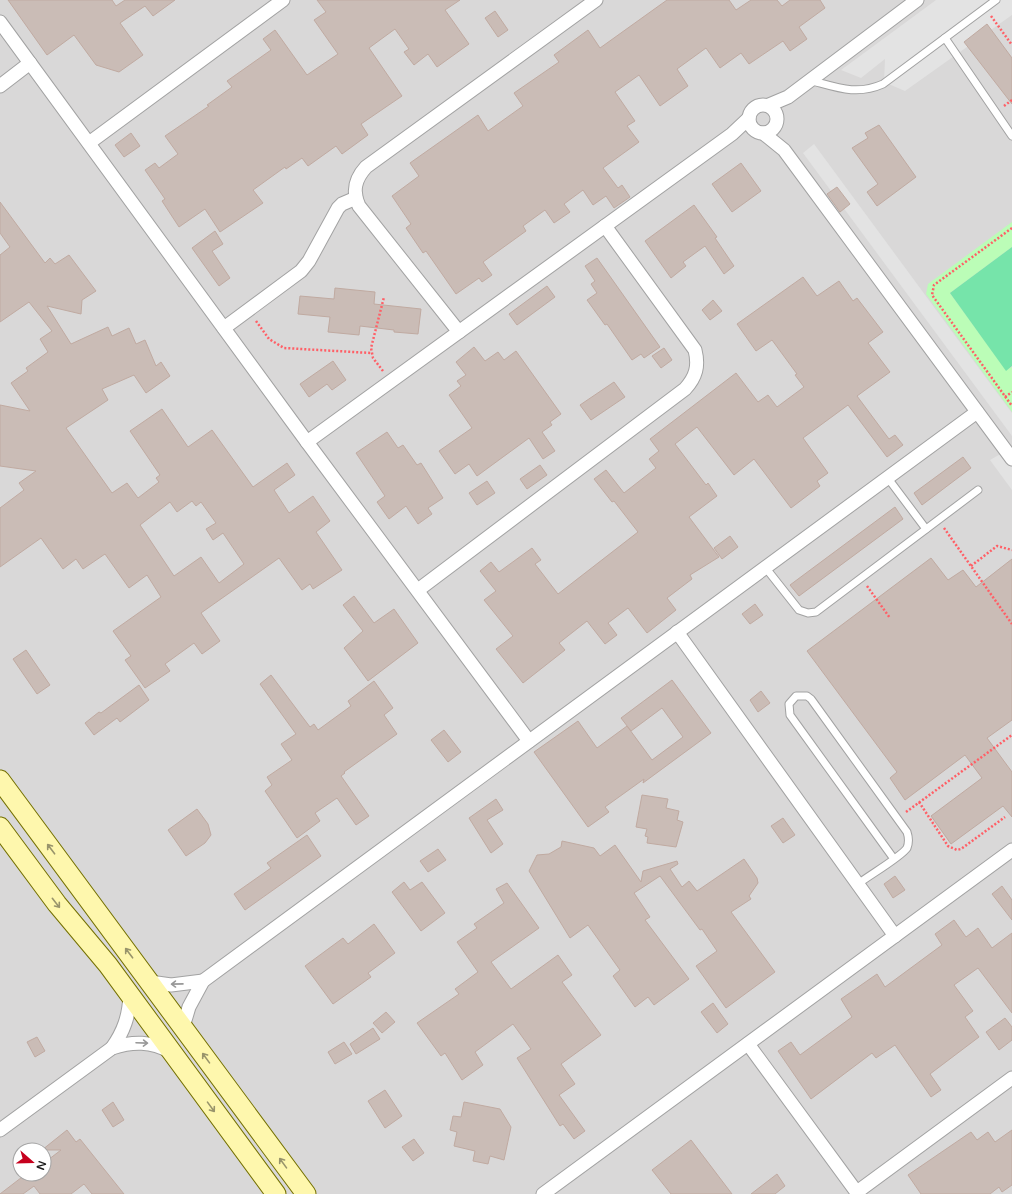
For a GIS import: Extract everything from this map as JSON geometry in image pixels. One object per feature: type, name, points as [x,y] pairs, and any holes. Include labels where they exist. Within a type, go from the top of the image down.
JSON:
[{"type":"main road","points":[[0,780],[306,1194]]},
{"type":"main road","points":[[0,827],[57,904],[130,995],[276,1194]]},
{"type":"street","points":[[89,143],[283,0]]},
{"type":"street","points":[[458,332],[359,206],[356,198],[356,181],[366,167],[596,0]]},
{"type":"street","points":[[307,442],[732,134],[755,127],[771,131],[774,115],[788,97],[808,80],[917,0]]},
{"type":"street","points":[[0,22],[307,442],[529,741]]},
{"type":"street","points":[[0,86],[30,63]]},
{"type":"street","points":[[755,127],[755,107],[764,104],[774,115],[784,150]]},
{"type":"street","points":[[755,127],[784,150],[1012,459]]},
{"type":"street","points":[[224,328],[301,271],[309,261],[338,208],[342,204],[356,198]]},
{"type":"street","points":[[418,590],[691,383],[697,367],[695,350],[605,226]]},
{"type":"street","points":[[183,1027],[190,1003],[203,981],[977,412]]},
{"type":"street","points":[[677,632],[895,936]]},
{"type":"street","points":[[543,1194],[1011,852]]},
{"type":"street","points":[[150,982],[171,985],[203,981]]},
{"type":"street","points":[[112,1048],[124,1029],[128,1018],[130,995]]},
{"type":"street","points":[[0,1130],[112,1048],[124,1044],[148,1043],[171,1052]]},
{"type":"street","points":[[748,1044],[857,1193],[1012,1078]]},
{"type":"lane","points":[[808,80],[848,90],[866,90],[874,88],[883,84],[996,0]]},
{"type":"lane","points":[[945,38],[1012,136]]},
{"type":"lane","points":[[887,477],[926,529]]},
{"type":"lane","points":[[765,568],[796,607],[808,613],[816,612],[978,490]]},
{"type":"lane","points":[[858,884],[904,851],[909,840],[908,832],[811,699],[801,695],[792,700],[789,704],[790,715],[894,858]]},
{"type":"path","points":[[985,8],[1012,45]]},
{"type":"path","points":[[1012,228],[934,285],[932,290],[934,299],[1012,406]]},
{"type":"path","points":[[384,297],[371,344],[371,353],[390,382]]},
{"type":"path","points":[[248,310],[269,339],[284,348],[371,353]]},
{"type":"path","points":[[1006,397],[1012,392]]},
{"type":"path","points":[[938,520],[1012,624]]},
{"type":"path","points":[[971,566],[997,546],[1012,550]]},
{"type":"path","points":[[861,578],[890,618]]},
{"type":"path","points":[[897,818],[1012,734]]},
{"type":"path","points":[[919,802],[948,846],[957,850],[961,849],[1005,817]]},
{"type":"shaded area","points":[[0,0],[1012,0],[1012,1194],[0,1194]]},
{"type":"shaded area","points":[[936,0],[1012,0],[1012,15],[905,91],[884,82],[885,59],[861,78],[841,70]]},
{"type":"shaded area","points":[[814,144],[1012,413],[1012,436],[803,153]]},
{"type":"shaded area","points":[[1004,452],[1012,462],[1012,490],[990,460]]},
{"type":"green space","points":[[1012,222],[1012,247],[950,293],[1006,370],[1012,367],[1012,412],[926,294],[928,284]]},
{"type":"green space","points":[[1012,247],[1012,366],[1006,371],[950,293]]},
{"type":"building","points":[[8,0],[112,0],[116,6],[125,0],[175,0],[153,16],[145,6],[120,23],[143,55],[119,72],[96,65],[74,35],[47,55]]},
{"type":"building","points":[[317,0],[460,0],[445,10],[469,44],[437,67],[428,54],[414,65],[404,52],[409,49],[395,29],[369,48],[402,96],[361,124],[368,135],[342,154],[336,146],[308,166],[302,158],[286,169],[285,167],[253,190],[263,203],[220,232],[205,209],[179,227],[162,201],[165,199],[145,170],[155,163],[159,168],[178,154],[165,136],[209,106],[207,105],[232,87],[227,81],[271,50],[263,39],[275,30],[307,75],[338,54],[314,20],[326,12]]},
{"type":"building","points":[[667,0],[729,0],[736,10],[751,0],[777,0],[782,6],[790,0],[820,0],[825,8],[799,27],[807,39],[790,51],[783,41],[749,64],[741,53],[720,68],[706,48],[677,69],[688,86],[660,106],[639,75],[615,92],[635,121],[627,126],[639,142],[603,168],[618,188],[622,185],[630,197],[614,208],[606,196],[593,205],[583,190],[564,204],[570,212],[554,223],[545,210],[523,226],[526,231],[483,262],[492,275],[482,282],[479,278],[456,294],[426,251],[423,253],[406,228],[411,224],[392,196],[419,176],[410,163],[478,115],[488,131],[523,106],[514,93],[559,62],[554,55],[588,30],[600,48]]},
{"type":"building","points":[[495,11],[508,30],[498,37],[485,18]]},
{"type":"building","points":[[987,24],[1012,58],[1012,104],[964,42]]},
{"type":"building","points":[[879,125],[916,177],[877,206],[867,192],[878,184],[852,148],[868,138],[865,133]]},
{"type":"building","points":[[131,133],[140,146],[124,157],[115,145]]},
{"type":"building","points":[[741,163],[761,191],[732,212],[712,184]]},
{"type":"building","points":[[837,187],[850,204],[840,212],[827,194]]},
{"type":"building","points":[[0,202],[45,263],[50,258],[55,264],[69,255],[96,291],[82,300],[81,314],[47,306],[71,344],[108,327],[112,336],[129,328],[136,344],[145,340],[156,366],[161,362],[170,376],[146,393],[134,375],[102,389],[108,400],[66,428],[112,493],[127,483],[138,498],[159,482],[156,478],[160,475],[130,431],[162,409],[188,447],[212,430],[253,487],[287,463],[295,475],[274,490],[289,513],[313,496],[330,521],[316,532],[342,570],[313,589],[310,584],[302,590],[279,558],[201,613],[220,641],[202,654],[194,643],[165,664],[170,671],[145,688],[125,660],[131,656],[113,631],[161,597],[147,575],[129,588],[105,554],[83,569],[76,559],[63,569],[41,538],[0,567],[0,508],[24,490],[19,483],[36,471],[0,466],[0,405],[30,411],[11,383],[28,371],[26,368],[48,352],[40,339],[52,331],[29,302],[0,322],[0,255],[10,247],[0,233]],"holes":[[[192,501],[196,506],[201,502],[216,523],[206,529],[213,540],[223,533],[244,564],[219,583],[201,557],[174,576],[140,525],[170,502],[177,512]]]},
{"type":"building","points":[[694,205],[717,237],[715,238],[734,266],[724,274],[705,246],[683,262],[686,266],[671,278],[645,241]]},
{"type":"building","points":[[215,231],[223,244],[212,251],[230,278],[219,286],[192,248]]},
{"type":"building","points":[[597,258],[660,347],[644,358],[641,354],[632,360],[607,324],[605,325],[587,300],[597,293],[591,284],[595,281],[585,266]]},
{"type":"building","points":[[803,277],[817,296],[839,281],[853,301],[857,298],[883,332],[868,343],[890,372],[857,396],[889,439],[895,435],[903,445],[887,457],[848,405],[803,438],[828,473],[817,481],[820,486],[791,508],[754,459],[734,475],[697,427],[675,444],[706,485],[708,483],[717,496],[689,517],[719,557],[690,575],[692,579],[667,598],[676,610],[647,633],[628,608],[608,623],[617,635],[605,644],[587,621],[559,643],[565,650],[523,683],[496,649],[513,636],[484,600],[496,591],[480,571],[491,562],[499,572],[532,548],[541,560],[535,564],[558,594],[638,532],[614,501],[612,502],[594,479],[606,470],[624,493],[656,468],[649,459],[659,451],[650,439],[736,373],[758,402],[768,395],[777,407],[804,387],[795,375],[797,374],[772,340],[756,351],[737,324]]},
{"type":"building","points":[[547,286],[555,297],[517,325],[509,314]]},
{"type":"building","points":[[335,288],[375,292],[374,304],[421,309],[418,334],[394,332],[394,330],[360,326],[359,335],[328,332],[330,317],[298,314],[300,296],[334,299]]},
{"type":"building","points":[[713,300],[722,311],[710,320],[702,310]]},
{"type":"building","points":[[474,347],[485,361],[498,352],[504,360],[516,351],[561,414],[550,422],[552,425],[542,432],[555,451],[543,459],[529,438],[477,476],[469,464],[455,474],[439,451],[472,428],[449,395],[461,386],[457,381],[466,375],[456,362]]},
{"type":"building","points":[[664,348],[672,360],[661,368],[652,356]]},
{"type":"building","points":[[333,361],[346,380],[332,390],[327,384],[309,397],[300,384]]},
{"type":"building","points":[[614,382],[625,397],[591,420],[580,405]]},
{"type":"building","points":[[387,432],[398,448],[403,445],[417,465],[421,463],[443,498],[428,508],[432,514],[418,524],[406,506],[389,519],[377,502],[385,496],[356,453]]},
{"type":"building","points":[[963,457],[971,468],[922,505],[914,493]]},
{"type":"building","points":[[540,465],[547,475],[527,489],[520,479]]},
{"type":"building","points":[[487,481],[495,493],[477,505],[469,493]]},
{"type":"building","points":[[895,507],[903,519],[799,596],[790,585]]},
{"type":"building","points":[[730,536],[738,547],[722,559],[714,548]]},
{"type":"building","points":[[931,558],[948,580],[963,570],[976,587],[1012,559],[1012,720],[987,738],[1012,772],[1012,817],[1003,806],[951,844],[931,816],[982,778],[965,755],[905,800],[890,778],[897,772],[807,651]]},
{"type":"building","points":[[354,596],[374,623],[394,609],[418,643],[368,681],[344,648],[363,631],[343,605]]},
{"type":"building","points":[[755,604],[763,615],[750,624],[742,614]]},
{"type":"building","points":[[26,650],[50,685],[37,694],[13,659]]},
{"type":"building","points":[[271,675],[310,727],[314,724],[318,730],[351,706],[348,701],[374,681],[393,708],[384,715],[397,734],[344,772],[345,773],[341,776],[369,816],[356,825],[337,798],[315,813],[320,821],[297,838],[265,791],[272,785],[267,777],[292,760],[281,744],[296,734],[260,684]]},
{"type":"building","points":[[672,680],[711,733],[643,783],[644,779],[605,807],[609,812],[588,827],[534,752],[578,721],[597,748],[627,726],[652,760],[683,737],[662,708],[631,731],[621,718]]},
{"type":"building","points":[[139,685],[149,700],[120,722],[117,718],[94,735],[85,723]]},
{"type":"building","points":[[761,691],[770,703],[758,712],[750,700]]},
{"type":"building","points":[[444,730],[461,752],[448,762],[431,740]]},
{"type":"building","points":[[642,795],[668,799],[666,808],[679,811],[677,820],[683,822],[676,847],[647,843],[648,837],[645,836],[647,829],[636,827]]},
{"type":"building","points":[[496,799],[503,810],[487,820],[503,844],[491,853],[469,818]]},
{"type":"building","points":[[197,809],[208,824],[211,835],[205,843],[186,856],[168,830]]},
{"type":"building","points":[[783,818],[795,835],[783,843],[771,826]]},
{"type":"building","points":[[307,835],[321,856],[245,910],[234,894],[271,868],[267,863]]},
{"type":"building","points":[[562,841],[594,848],[600,856],[615,845],[641,882],[643,871],[677,861],[678,864],[670,869],[682,887],[689,881],[697,891],[744,859],[757,878],[758,883],[749,896],[751,899],[731,912],[775,972],[726,1008],[696,966],[717,951],[702,929],[700,930],[660,876],[634,893],[650,917],[645,920],[689,979],[654,1005],[648,997],[635,1007],[613,976],[620,970],[588,925],[570,938],[529,871],[537,855],[549,854],[561,847]]},
{"type":"building","points":[[438,849],[446,860],[428,872],[420,861]]},
{"type":"building","points":[[895,876],[905,890],[893,898],[884,884]]},
{"type":"building","points":[[404,882],[410,890],[422,882],[445,913],[421,931],[392,892]]},
{"type":"building","points":[[507,883],[539,928],[491,962],[511,989],[558,955],[572,975],[562,982],[601,1035],[561,1064],[575,1084],[559,1095],[585,1131],[574,1139],[563,1124],[560,1126],[517,1058],[531,1049],[513,1024],[475,1052],[483,1065],[462,1080],[445,1053],[441,1056],[417,1023],[459,994],[455,989],[478,972],[457,942],[477,928],[474,924],[504,903],[496,889]]},
{"type":"building","points":[[1002,886],[1012,900],[1012,920],[992,894]]},
{"type":"building","points":[[954,920],[966,937],[978,928],[992,948],[1012,933],[1012,1013],[978,968],[954,985],[973,1011],[965,1017],[979,1037],[930,1074],[941,1090],[931,1097],[895,1045],[876,1058],[872,1053],[811,1099],[778,1051],[791,1042],[800,1055],[852,1017],[841,999],[877,974],[885,987],[942,945],[935,934]]},
{"type":"building","points":[[374,924],[395,953],[368,973],[371,977],[333,1004],[305,966],[343,938],[348,944]]},
{"type":"building","points":[[713,1003],[728,1024],[717,1033],[701,1012]]},
{"type":"building","points":[[386,1012],[395,1022],[382,1033],[373,1023]]},
{"type":"building","points":[[1005,1018],[1012,1027],[1012,1040],[999,1050],[986,1032]]},
{"type":"building","points":[[373,1028],[380,1039],[356,1054],[350,1044]]},
{"type":"building","points":[[37,1037],[45,1051],[35,1057],[27,1042]]},
{"type":"building","points":[[344,1042],[352,1054],[335,1064],[328,1052]]},
{"type":"building","points":[[385,1090],[402,1116],[385,1128],[368,1101]]},
{"type":"building","points":[[113,1102],[124,1120],[113,1127],[102,1110]]},
{"type":"building","points":[[464,1102],[500,1109],[511,1127],[504,1160],[490,1156],[488,1164],[473,1161],[475,1151],[454,1146],[457,1132],[450,1130],[453,1116],[461,1117]]},
{"type":"building","points":[[67,1130],[76,1142],[80,1139],[124,1194],[92,1194],[84,1184],[71,1194],[40,1194],[34,1186],[23,1194],[0,1194],[16,1182],[52,1182],[52,1157],[61,1150],[52,1150],[52,1142]]},
{"type":"building","points":[[1012,1130],[1012,1185],[1002,1192],[999,1187],[990,1194],[921,1194],[908,1175],[971,1132],[977,1140],[988,1132],[995,1142]]},
{"type":"building","points":[[414,1139],[424,1153],[413,1161],[402,1147]]},
{"type":"building","points":[[691,1140],[732,1194],[671,1194],[652,1170]]},
{"type":"building","points":[[777,1174],[785,1186],[775,1194],[751,1194]]}]
